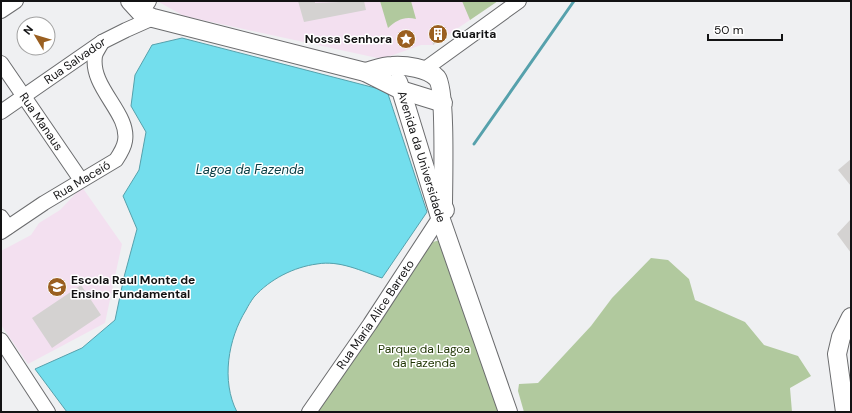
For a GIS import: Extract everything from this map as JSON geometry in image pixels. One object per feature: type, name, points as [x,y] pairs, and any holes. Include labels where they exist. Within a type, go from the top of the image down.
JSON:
[{"type":"main road","points":[[143,8],[365,72],[392,66],[425,69]]},
{"type":"main road","points":[[392,66],[401,90],[443,103]]},
{"type":"main road","name":"Avenida da Universidade","points":[[425,69],[437,78],[440,83],[443,103],[443,206],[517,412]]},
{"type":"main road","name":"Avenida da Universidade","points":[[365,72],[401,90],[440,217],[508,412]]},
{"type":"main road","points":[[845,412],[846,389],[837,354],[841,337],[851,317]]},
{"type":"street","points":[[1,11],[16,1]]},
{"type":"street","points":[[425,69],[519,1]]},
{"type":"street","name":"Rua Salvador","points":[[1,112],[102,42],[126,30],[143,8]]},
{"type":"street","name":"Rua Maceió","points":[[3,226],[116,160],[122,151],[126,131],[98,79],[95,67],[96,55],[102,42]]},
{"type":"street","name":"Rua Manaus","points":[[1,62],[82,180]]},
{"type":"street","name":"Rua Maria Alice Barreto","points":[[309,412],[370,324],[440,217]]},
{"type":"street","points":[[1,340],[48,412]]},
{"type":"shaded area","points":[[157,1],[498,1],[433,45],[421,45],[382,59],[184,16]]},
{"type":"shaded area","name":"Escola Raul Monte de Ensino Fundamental","points":[[82,187],[122,244],[105,323],[28,364],[1,325],[1,251],[31,235],[39,223],[60,210]]},
{"type":"green space","points":[[380,1],[411,1],[416,19],[401,19],[388,28]]},
{"type":"green space","points":[[462,1],[498,1],[470,20]]},
{"type":"green space","name":"Parque da Lagoa da Fazenda","points":[[440,240],[504,412],[318,412],[421,258],[433,242]]},
{"type":"green space","points":[[651,258],[668,260],[689,279],[695,300],[745,322],[764,345],[798,356],[811,376],[790,388],[792,412],[524,412],[518,391],[519,384],[538,383],[591,326],[612,298]]},
{"type":"water","name":"Lagoa da Fazenda","points":[[182,38],[387,91],[427,212],[382,278],[342,265],[326,263],[317,264],[291,271],[275,279],[254,297],[240,321],[231,347],[229,360],[229,387],[237,412],[67,412],[35,369],[82,348],[115,320],[124,277],[137,229],[123,196],[139,170],[146,132],[131,106],[135,75],[152,45]]},
{"type":"building","points":[[298,1],[315,1],[315,3],[364,1],[366,10],[304,22]]},
{"type":"building","name":"Guarita","points":[[442,26],[446,37],[433,45],[431,32]]},
{"type":"building","points":[[851,159],[851,186],[838,170]]},
{"type":"building","points":[[851,219],[851,253],[837,234]]},
{"type":"building","points":[[81,285],[101,315],[52,348],[32,318]]},
{"type":"waterway","points":[[474,144],[574,1]]},
{"type":"place","name":"Guarita","points":[[438,34]]},
{"type":"place","name":"Nossa Senhora","points":[[406,39]]},
{"type":"place","name":"Escola Raul Monte de Ensino Fundamental","points":[[57,287]]}]
